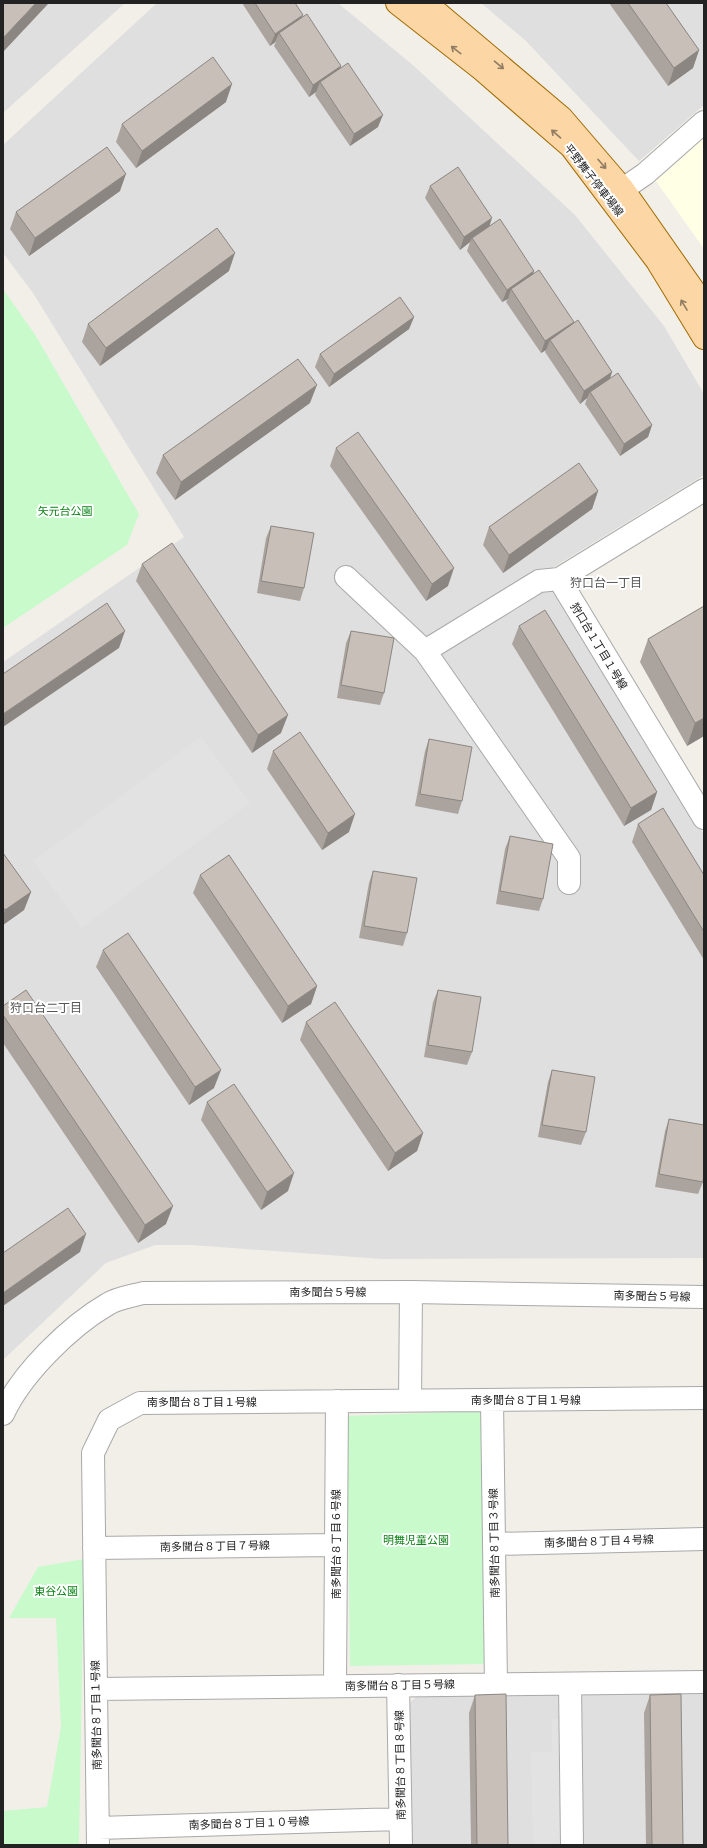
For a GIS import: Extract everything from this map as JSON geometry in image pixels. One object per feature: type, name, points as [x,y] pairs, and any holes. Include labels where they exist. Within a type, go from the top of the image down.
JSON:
[{"type":"main road","name":"平野舞子停車場線","points":[[397,3],[480,68],[571,147],[657,260],[704,338]]},
{"type":"main road","name":"平野舞子停車場線","points":[[426,3],[562,118],[623,189],[704,305]]},
{"type":"street","points":[[623,189],[645,174],[704,122]]},
{"type":"street","points":[[425,651],[539,581],[559,579],[704,490]]},
{"type":"street","points":[[346,577],[425,651],[569,858],[569,883]]},
{"type":"street","name":"狩口台１丁目１号線","points":[[559,579],[704,818]]},
{"type":"street","points":[[410,1400],[412,1292]]},
{"type":"street","name":"南多聞台５号線","points":[[3,1414],[35,1366],[76,1326],[109,1303],[143,1293],[412,1292],[704,1297]]},
{"type":"street","name":"南多聞台８丁目１号線","points":[[98,1836],[93,1453],[109,1420],[140,1403],[704,1398]]},
{"type":"street","name":"南多聞台８丁目６号線","points":[[335,1686],[337,1401]]},
{"type":"street","name":"南多聞台８丁目３号線","points":[[492,1401],[496,1685]]},
{"type":"street","name":"南多聞台８丁目４号線","points":[[494,1544],[704,1539]]},
{"type":"street","name":"南多聞台８丁目７号線","points":[[94,1548],[336,1545]]},
{"type":"street","name":"南多聞台８丁目５号線","points":[[96,1690],[704,1682]]},
{"type":"street","points":[[570,1684],[572,1845]]},
{"type":"street","name":"南多聞台８丁目８号線","points":[[398,1685],[401,1845]]},
{"type":"street","name":"南多聞台８丁目１０号線","points":[[98,1836],[400,1819]]},
{"type":"shaded area","points":[[3,3],[125,3],[3,113]]},
{"type":"shaded area","points":[[157,3],[338,3],[415,67],[575,215],[664,326],[704,394],[704,475],[549,570],[704,835],[704,1258],[382,1259],[191,1245],[155,1245],[106,1263],[3,1360],[3,662],[184,537],[33,293],[3,253],[3,145]]},
{"type":"shaded area","points":[[481,3],[704,3],[704,105],[639,161],[525,40]]},
{"type":"shaded area","points":[[704,138],[704,249],[656,181]]},
{"type":"shaded area","points":[[201,737],[250,803],[82,928],[33,861]]},
{"type":"shaded area","points":[[704,1693],[704,1845],[405,1845],[405,1706],[419,1695]]},
{"type":"shaded area","points":[[552,1719],[563,1719],[565,1845],[533,1845],[531,1752],[552,1752]]},
{"type":"green space","name":"矢元台公園","points":[[3,289],[36,336],[139,514],[127,545],[3,628]]},
{"type":"green space","name":"明舞児童公園","points":[[482,1411],[484,1664],[350,1666],[347,1416]]},
{"type":"green space","name":"東谷公園","points":[[84,1559],[79,1845],[3,1845],[3,1811],[47,1807],[61,1727],[56,1618],[9,1618],[38,1567]]},
{"type":"building","points":[[3,3],[36,3],[3,38]]},
{"type":"building","points":[[255,3],[295,3],[303,15],[275,34]]},
{"type":"building","points":[[628,3],[666,3],[699,50],[674,68]]},
{"type":"building","points":[[307,14],[341,66],[313,85],[279,33]]},
{"type":"building","points":[[213,57],[232,84],[142,151],[122,124]]},
{"type":"building","points":[[348,63],[383,115],[354,134],[320,82]]},
{"type":"building","points":[[107,147],[126,174],[35,238],[16,212]]},
{"type":"building","points":[[458,167],[492,218],[464,237],[430,186]]},
{"type":"building","points":[[500,219],[534,271],[507,290],[472,238]]},
{"type":"building","points":[[217,228],[235,253],[106,348],[88,324]]},
{"type":"building","points":[[539,270],[574,322],[545,341],[511,289]]},
{"type":"building","points":[[400,297],[414,317],[334,374],[320,354]]},
{"type":"building","points":[[578,320],[612,372],[584,391],[550,340]]},
{"type":"building","points":[[298,359],[317,385],[181,482],[163,455]]},
{"type":"building","points":[[618,373],[652,425],[624,444],[590,392]]},
{"type":"building","points":[[358,432],[454,568],[432,584],[336,448]]},
{"type":"building","points":[[579,463],[598,491],[509,555],[489,527]]},
{"type":"building","points":[[271,526],[314,533],[304,588],[261,581]]},
{"type":"building","points":[[172,543],[288,715],[258,735],[142,564]]},
{"type":"building","points":[[107,603],[125,631],[3,714],[3,674]]},
{"type":"building","points":[[704,606],[704,718],[695,723],[648,639]]},
{"type":"building","points":[[545,610],[657,792],[631,808],[519,626]]},
{"type":"building","points":[[351,631],[394,638],[384,693],[341,685]]},
{"type":"building","points":[[300,732],[355,814],[328,833],[273,751]]},
{"type":"building","points":[[429,739],[472,747],[462,801],[420,794]]},
{"type":"building","points":[[663,808],[704,875],[704,932],[638,824]]},
{"type":"building","points":[[510,836],[553,844],[543,899],[500,891]]},
{"type":"building","points":[[3,853],[31,892],[5,910],[3,907]]},
{"type":"building","points":[[229,855],[317,986],[288,1006],[200,875]]},
{"type":"building","points":[[373,871],[417,878],[407,933],[364,926]]},
{"type":"building","points":[[128,933],[221,1070],[195,1087],[103,950]]},
{"type":"building","points":[[26,990],[173,1206],[145,1225],[3,1015],[3,1006]]},
{"type":"building","points":[[438,990],[481,997],[472,1052],[428,1045]]},
{"type":"building","points":[[335,1002],[423,1133],[395,1153],[306,1022]]},
{"type":"building","points":[[552,1070],[595,1077],[586,1132],[542,1125]]},
{"type":"building","points":[[234,1084],[294,1173],[267,1192],[207,1102]]},
{"type":"building","points":[[669,1119],[704,1125],[703,1182],[659,1174]]},
{"type":"building","points":[[68,1208],[86,1234],[3,1293],[3,1253]]},
{"type":"building","points":[[506,1694],[508,1845],[477,1845],[475,1695]]},
{"type":"building","points":[[681,1694],[683,1845],[652,1845],[650,1695]]},
{"type":"district","name":"狩口台一丁目","points":[[606,583]]},
{"type":"district","name":"狩口台二丁目","points":[[46,1008]]}]
